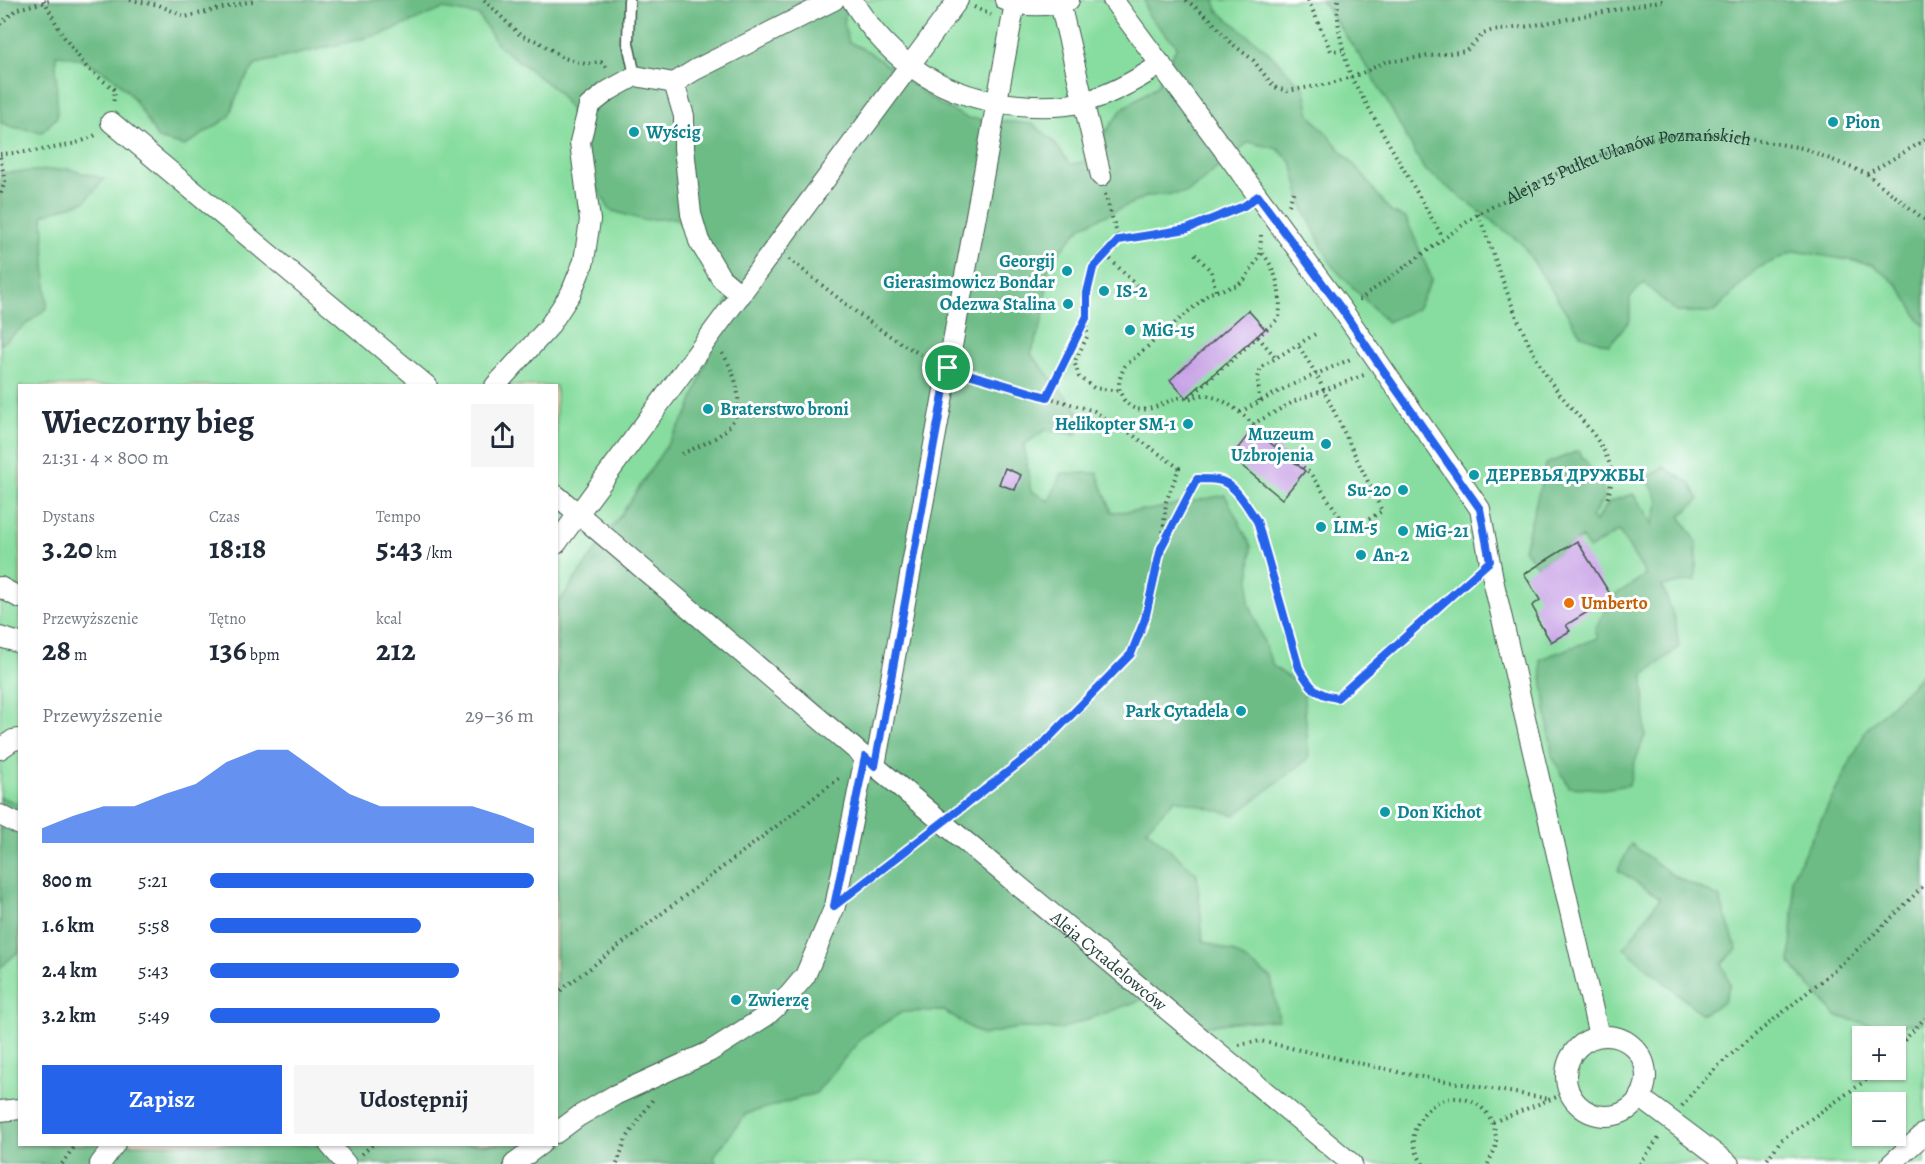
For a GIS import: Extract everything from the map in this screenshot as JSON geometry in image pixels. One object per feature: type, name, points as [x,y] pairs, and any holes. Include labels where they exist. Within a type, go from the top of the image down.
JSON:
[{"type":"street","points":[[497,384],[548,328],[571,293],[584,261],[590,220],[580,142],[589,106],[608,91],[635,76],[674,83],[695,70],[834,0]]},
{"type":"street","points":[[852,0],[881,41],[909,66],[938,85],[965,96],[998,104],[1056,107],[1083,102],[1138,80],[1161,64]]},
{"type":"street","points":[[558,541],[958,0]]},
{"type":"street","points":[[1113,0],[1343,311],[1480,509],[1599,1036]]},
{"type":"street","points":[[558,1132],[615,1095],[709,1052],[766,1016],[789,995],[805,976],[834,906],[870,761],[948,368],[998,104],[1010,2],[1065,1],[1083,102],[1101,176]]},
{"type":"street","points":[[674,83],[684,116],[684,148],[691,214],[699,241],[721,278],[741,295]]},
{"type":"street","points":[[111,122],[425,384]]},
{"type":"street","name":"Aleja Cytadelowców","points":[[558,497],[1352,1164]]},
{"type":"street","points":[[0,587],[18,597]]},
{"type":"street","points":[[0,637],[18,643]]},
{"type":"street","points":[[0,749],[18,739]]},
{"type":"street","points":[[0,815],[18,824]]},
{"type":"street","points":[[1599,1036],[1622,1039],[1640,1053],[1647,1076],[1641,1098],[1624,1112],[1603,1117],[1582,1109],[1569,1092],[1566,1068],[1578,1047],[1599,1036]]},
{"type":"street","points":[[1641,1098],[1729,1164]]},
{"type":"street","points":[[0,1111],[18,1108]]},
{"type":"street","points":[[1891,1164],[1925,1133]]},
{"type":"street","points":[[100,1164],[114,1146]]},
{"type":"street","points":[[331,1146],[346,1164]]},
{"type":"street","points":[[514,1164],[538,1146]]},
{"type":"lane","points":[[629,0],[628,43],[635,76]]},
{"type":"path","points":[[0,24],[17,9],[52,0]]},
{"type":"path","points":[[130,0],[159,5],[185,17],[256,0]]},
{"type":"path","points":[[159,5],[164,0]]},
{"type":"path","points":[[484,0],[520,34],[539,42],[564,58],[586,64],[601,62],[615,75],[635,76]]},
{"type":"path","points":[[1186,0],[1209,18],[1230,42],[1252,60],[1274,87],[1287,91],[1305,89],[1351,77],[1385,62],[1466,51],[1483,34],[1491,31],[1530,26],[1666,0]]},
{"type":"path","points":[[1308,0],[1331,51],[1342,50]]},
{"type":"path","points":[[1343,0],[1337,1],[1338,24],[1342,50],[1351,77],[1443,238]]},
{"type":"path","points":[[0,196],[5,180],[0,155],[64,146],[91,139],[111,122],[115,90],[87,68],[61,33],[45,1]]},
{"type":"path","name":"Aleja 15 Pułku Ułanów Poznańskich","points":[[1343,311],[1478,214],[1543,180],[1593,158],[1649,139],[1681,135],[1723,135],[1803,148],[1867,174],[1925,220]]},
{"type":"path","points":[[1867,174],[1925,140]]},
{"type":"path","points":[[1120,391],[1094,388],[1079,377],[1076,370],[1076,359],[1087,337],[1087,293],[1093,268],[1119,240],[1187,229],[1244,206],[1258,196]]},
{"type":"path","points":[[1110,211],[1119,240]]},
{"type":"path","points":[[1478,214],[1524,336],[1557,392],[1605,454],[1611,474],[1611,487],[1607,500]]},
{"type":"path","points":[[1261,236],[1257,262],[1245,279],[1238,285],[1210,293],[1125,366],[1118,379],[1120,391],[1127,404],[1141,411],[1177,398],[1189,399],[1204,394],[1233,405],[1310,473],[1350,531],[1382,511],[1316,374],[1298,345]]},
{"type":"path","points":[[775,248],[879,328],[912,350],[948,368],[1094,411],[1179,468],[1166,502],[1161,548],[1145,619],[1131,654],[1040,747],[834,906]]},
{"type":"path","points":[[1189,399],[1279,318],[1281,307],[1275,272],[1269,260],[1260,252]]},
{"type":"path","points":[[1195,254],[1211,271],[1216,291]]},
{"type":"path","points":[[1106,255],[1141,290]]},
{"type":"path","points":[[1047,397],[1087,316]]},
{"type":"path","points":[[1259,401],[1258,378],[1261,367],[1317,333]]},
{"type":"path","points":[[1258,337],[1276,358]]},
{"type":"path","points":[[682,454],[719,435],[730,424],[736,413],[738,397],[730,367],[723,354],[709,339]]},
{"type":"path","points":[[1240,412],[1356,357]]},
{"type":"path","points":[[1253,424],[1295,401],[1382,369]]},
{"type":"path","points":[[1161,548],[1197,479],[1219,480],[1231,486],[1257,521],[1299,668],[1310,688],[1326,696],[1337,698],[1490,561]]},
{"type":"path","points":[[558,992],[824,792],[870,761]]},
{"type":"path","points":[[1640,1164],[1695,1088],[1724,1061],[1827,977],[1925,884]]},
{"type":"path","points":[[1906,1039],[1925,1018]]},
{"type":"path","points":[[1221,1054],[1228,1046],[1260,1041],[1417,1076],[1550,1099]]},
{"type":"path","points":[[617,1164],[626,1139],[653,1099],[657,1075]]},
{"type":"path","points":[[1764,1164],[1781,1140],[1866,1080]]},
{"type":"path","points":[[1493,1122],[1569,1092]]},
{"type":"path","points":[[1423,1164],[1415,1153],[1414,1132],[1422,1113],[1440,1100],[1461,1098],[1480,1106],[1493,1122],[1496,1144],[1488,1164]]},
{"type":"path","points":[[62,1164],[75,1146]]},
{"type":"green space","name":"Park Cytadela","points":[[0,0],[1925,0],[1925,1164],[0,1164]]},
{"type":"green space","points":[[0,0],[846,0],[844,26],[849,42],[869,52],[939,104],[967,118],[1033,124],[1053,141],[1070,164],[1084,162],[1123,108],[1157,86],[1177,46],[1147,14],[1145,0],[1215,0],[1217,10],[1266,50],[1305,89],[1310,115],[1362,174],[1391,212],[1406,218],[1432,279],[1417,309],[1387,322],[1332,266],[1304,210],[1292,163],[1278,149],[1249,142],[1187,193],[1148,196],[1082,226],[1049,263],[1043,319],[1031,354],[1086,421],[1076,434],[1045,430],[1024,445],[1031,491],[1049,501],[1062,473],[1097,473],[1112,512],[1149,510],[1225,495],[1251,546],[1249,603],[1273,666],[1303,688],[1309,758],[1235,815],[1175,799],[1146,829],[1197,874],[1203,941],[1235,953],[1271,978],[1279,1020],[1232,1022],[1204,1027],[1163,992],[1061,1029],[1018,1028],[982,1035],[944,1011],[902,1012],[862,1037],[816,1093],[746,1114],[714,1156],[716,1164],[0,1164],[0,1115],[18,1113],[18,1146],[558,1146],[558,604],[629,503],[689,411],[729,295],[722,269],[675,218],[643,220],[610,210],[589,173],[570,109],[557,91],[499,46],[478,15],[443,9],[382,34],[256,64],[241,85],[229,117],[185,146],[158,139],[133,98],[109,75],[88,63],[66,56],[56,55],[57,117],[42,132],[12,127],[0,122]]},
{"type":"green space","points":[[1321,0],[1925,0],[1925,325],[1898,285],[1872,264],[1795,251],[1756,269],[1714,312],[1676,312],[1644,283],[1630,297],[1630,320],[1609,345],[1581,335],[1522,244],[1424,169],[1370,71]]},
{"type":"green space","points":[[69,169],[104,179],[85,201],[43,215],[47,308],[0,345],[0,173]]},
{"type":"green space","points":[[1578,451],[1602,484],[1604,498],[1591,518],[1595,522],[1609,502],[1633,494],[1648,515],[1652,526],[1659,501],[1647,478],[1664,467],[1691,484],[1699,500],[1680,516],[1697,542],[1696,580],[1662,586],[1675,620],[1679,647],[1644,675],[1645,735],[1629,785],[1602,789],[1569,787],[1552,756],[1540,659],[1598,638],[1595,630],[1612,597],[1646,575],[1619,531],[1589,549],[1582,538],[1537,566],[1524,549],[1546,464]]},
{"type":"green space","points":[[1925,672],[1925,1023],[1876,1026],[1836,1016],[1790,963],[1794,902],[1791,879],[1867,729]]},
{"type":"green space","points":[[0,797],[18,803],[18,952],[0,968]]},
{"type":"green space","points":[[1631,844],[1674,876],[1719,897],[1737,949],[1722,964],[1730,984],[1724,1002],[1702,1014],[1624,948],[1660,898],[1618,870]]},
{"type":"building","points":[[1248,310],[1265,329],[1186,398],[1170,380]]},
{"type":"building","points":[[1253,429],[1305,471],[1282,499],[1231,457]]},
{"type":"building","points":[[1005,468],[1021,475],[1015,490],[999,484]]},
{"type":"building","name":"Umberto","points":[[1577,541],[1612,597],[1566,625],[1570,631],[1551,642],[1532,606],[1540,600],[1524,574]]},
{"type":"place","name":"Pion","points":[[1833,122]]},
{"type":"place","name":"Wyścig","points":[[634,132]]},
{"type":"place","name":"Georgij Gierasimowicz Bondar","points":[[1067,271]]},
{"type":"place","name":"IS-2","points":[[1104,291]]},
{"type":"place","name":"Odezwa Stalina","points":[[1068,304]]},
{"type":"place","name":"MiG-15","points":[[1130,330]]},
{"type":"place","name":"Braterstwo broni","points":[[708,409]]},
{"type":"place","name":"Helikopter SM-1","points":[[1188,424]]},
{"type":"place","name":"Muzeum Uzbrojenia","points":[[1326,444]]},
{"type":"place","name":"ДЕРЕВЬЯ ДРУЖБЫ","points":[[1474,475]]},
{"type":"place","name":"Su-20","points":[[1403,490]]},
{"type":"place","name":"LIM-5","points":[[1321,527]]},
{"type":"place","name":"MiG-21","points":[[1403,531]]},
{"type":"place","name":"An-2","points":[[1361,555]]},
{"type":"place","name":"Umberto","points":[[1569,603]]},
{"type":"place","name":"Park Cytadela","points":[[1241,711]]},
{"type":"place","name":"Don Kichot","points":[[1385,812]]},
{"type":"place","name":"Zwierzę","points":[[736,1000]]},
{"type":"route","points":[[1258,196],[1343,311],[1480,509],[1490,561],[1337,698],[1326,696],[1310,688],[1299,668],[1257,521],[1231,486],[1219,480],[1197,479],[1161,548],[1145,619],[1131,654],[1040,747],[834,906],[865,757],[875,766],[948,368],[1047,397],[1087,316],[1087,293],[1093,268],[1119,240],[1187,229],[1244,206],[1258,196]]}]
